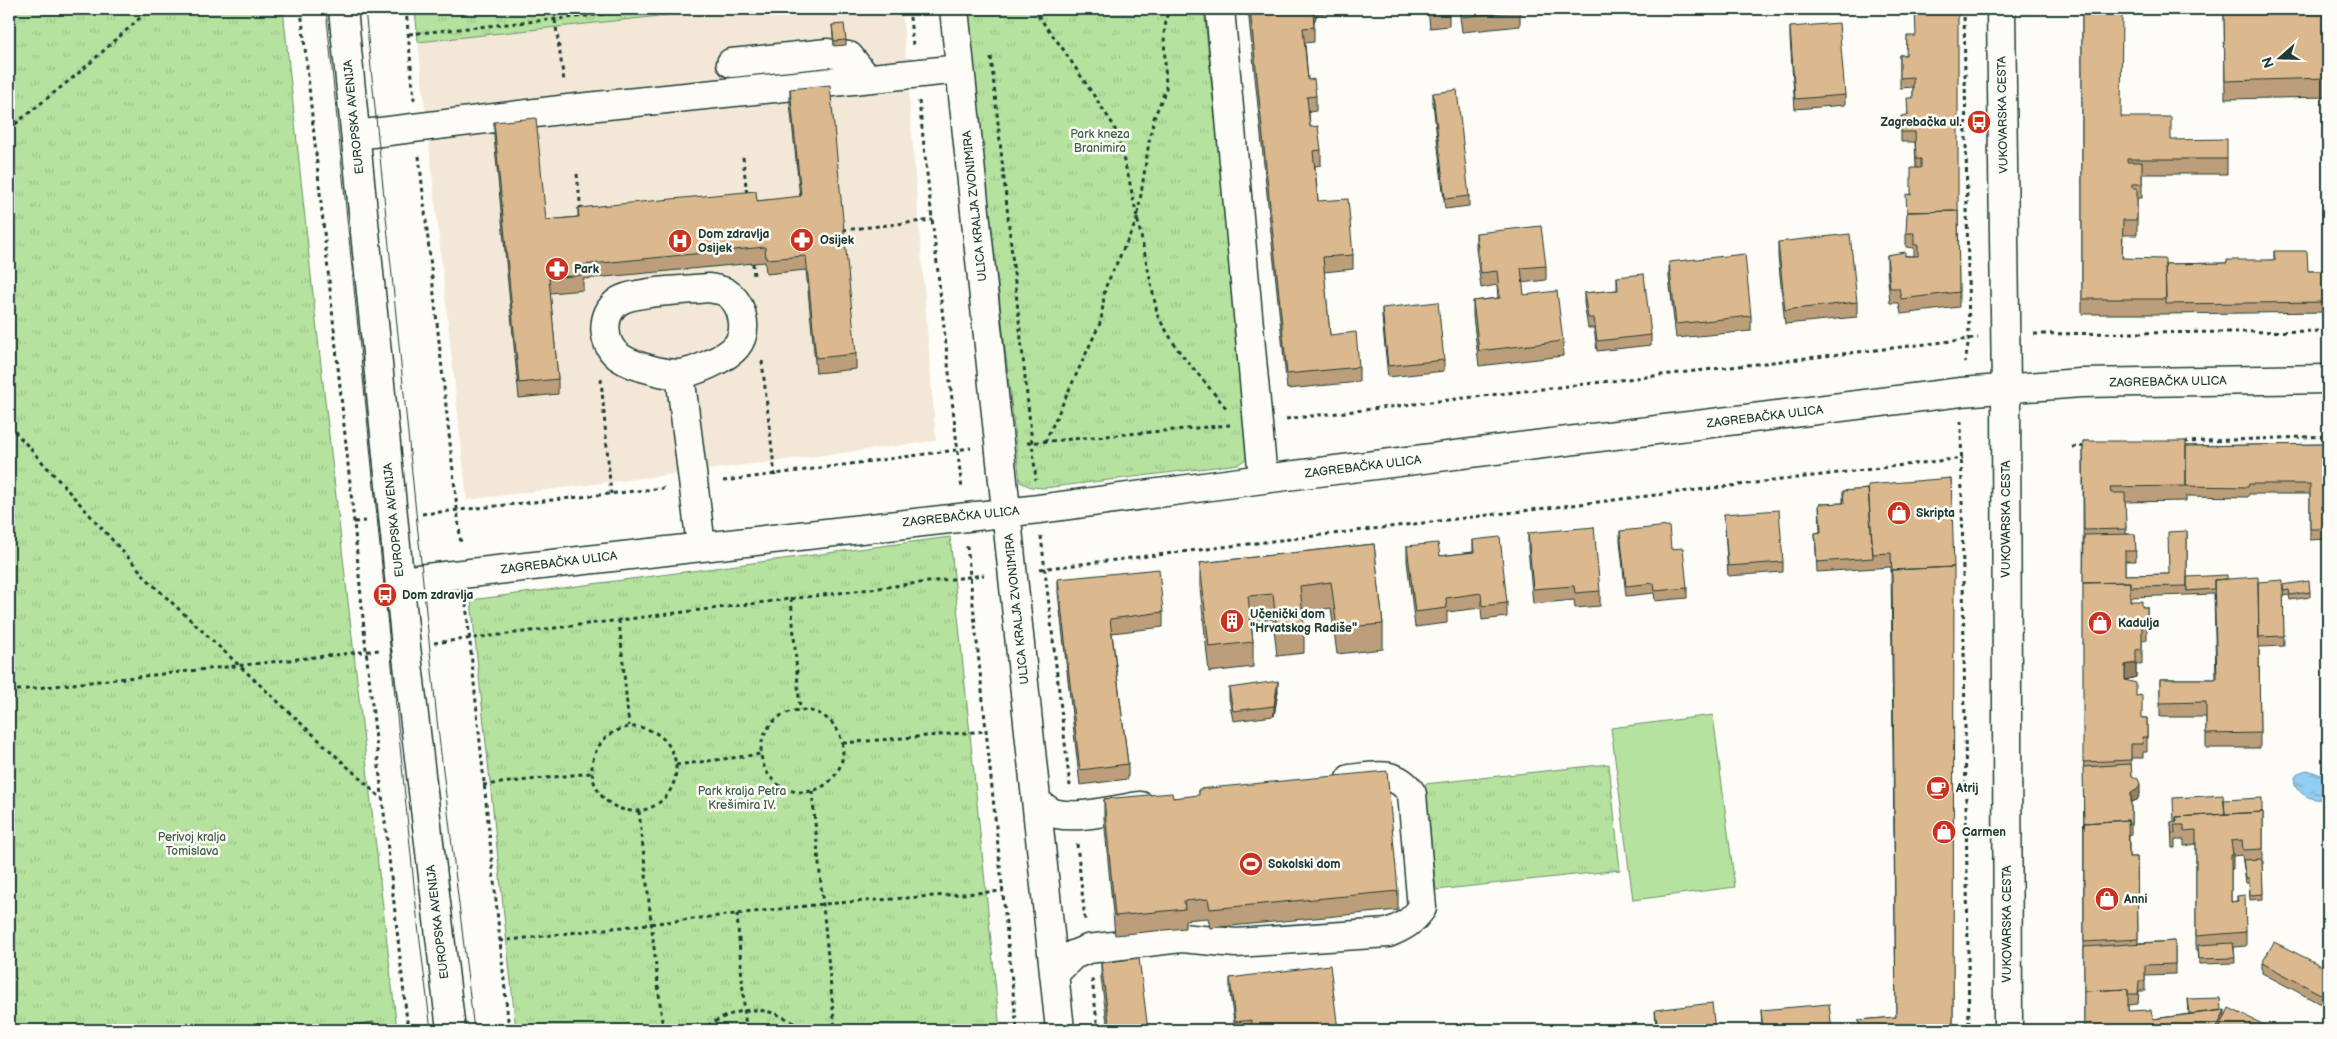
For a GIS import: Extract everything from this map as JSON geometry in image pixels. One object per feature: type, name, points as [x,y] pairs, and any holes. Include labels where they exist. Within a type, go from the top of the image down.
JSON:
[{"type":"street","name":"EUROPSKA AVENIJA","points":[[343,9],[400,581],[452,1030]]},
{"type":"street","name":"ULICA KRALJA ZVONIMIRA","points":[[954,9],[1001,445],[1060,1030]]},
{"type":"street","points":[[1220,9],[1248,424],[1263,479]]},
{"type":"street","name":"VUKOVARSKA CESTA","points":[[2002,9],[2006,388],[2008,1030]]},
{"type":"street","points":[[731,64],[828,53],[849,56],[866,77]]},
{"type":"street","points":[[356,135],[568,109],[960,68]]},
{"type":"street","points":[[709,288],[726,292],[739,305],[743,319],[742,334],[737,346],[725,357],[680,374],[664,373],[639,366],[621,358],[612,350],[607,340],[605,326],[608,311],[620,300],[636,296],[709,288]]},
{"type":"street","points":[[680,374],[700,546]]},
{"type":"street","name":"ZAGREBAČKA ULICA","points":[[400,581],[1007,511],[1960,392],[2081,383],[2328,379]]},
{"type":"street","points":[[1054,974],[1073,955],[1088,949],[1181,938],[1236,943],[1388,933],[1404,927],[1422,908],[1412,794],[1405,784],[1392,778],[1376,776],[1326,782]]},
{"type":"street","points":[[1037,802],[1047,810],[1058,814],[1074,815],[1168,803]]},
{"type":"path","points":[[9,129],[81,71],[150,9]]},
{"type":"path","points":[[301,9],[382,799],[408,1030]]},
{"type":"path","points":[[406,9],[416,128],[464,574],[483,785],[509,1030]]},
{"type":"path","points":[[409,34],[655,9]]},
{"type":"path","points":[[1033,9],[1063,49],[1114,126],[1158,317],[1178,350],[1248,424]]},
{"type":"path","points":[[1045,442],[1101,322],[1105,288],[1137,220],[1148,142],[1154,118],[1166,89],[1164,34],[1168,9]]},
{"type":"path","points":[[1964,9],[1969,339],[1960,392],[1970,1030]]},
{"type":"path","points":[[555,20],[568,109]]},
{"type":"path","points":[[743,157],[748,206]]},
{"type":"path","points":[[577,174],[582,214]]},
{"type":"path","points":[[843,230],[933,220]]},
{"type":"path","points":[[354,522],[775,476],[957,449],[1248,424],[2005,335],[2328,331]]},
{"type":"path","points":[[763,370],[775,476]]},
{"type":"path","points":[[601,386],[611,494]]},
{"type":"path","points":[[9,425],[151,583],[382,799]]},
{"type":"path","points":[[2180,442],[2328,436]]},
{"type":"path","points":[[2072,447],[2092,446]]},
{"type":"path","points":[[791,598],[800,710]]},
{"type":"path","points":[[619,619],[629,726]]},
{"type":"path","points":[[800,710],[812,710],[823,715],[839,732],[843,743],[844,756],[837,773],[824,786],[812,791],[794,791],[777,783],[768,774],[762,754],[763,738],[768,727],[777,718],[788,712],[800,710]]},
{"type":"path","points":[[629,726],[642,727],[655,732],[665,740],[672,751],[676,765],[675,778],[671,790],[651,808],[639,811],[625,810],[613,806],[602,798],[595,786],[591,773],[592,760],[597,748],[605,737],[616,730],[629,726]]},
{"type":"path","points":[[843,743],[987,731]]},
{"type":"path","points":[[676,765],[762,754]]},
{"type":"path","points":[[483,785],[591,773]]},
{"type":"path","points":[[812,791],[835,1030]]},
{"type":"path","points":[[639,811],[663,1030]]},
{"type":"path","points":[[500,941],[823,904],[1003,891]]},
{"type":"path","points":[[737,914],[746,1030]]},
{"type":"path","points":[[701,1030],[721,1017],[744,1010],[769,1012],[791,1020],[803,1030]]},
{"type":"shaded area","name":"Dom zdravlja Osijek","points":[[725,9],[902,9],[936,441],[467,500],[418,42]]},
{"type":"green space","name":"Perivoj kralja Tomislava","points":[[9,9],[283,9],[314,304],[397,1030],[9,1030]]},
{"type":"green space","points":[[415,9],[725,9],[418,42]]},
{"type":"green space","name":"Park kneza Branimira","points":[[967,9],[1204,9],[1249,447],[1247,458],[1239,464],[1044,488],[1031,487],[1020,482]]},
{"type":"green space","name":"Park kralja Petra Krešimira IV.","points":[[950,537],[1000,1030],[516,1030],[471,600]]},
{"type":"green space","points":[[1713,715],[1735,887],[1633,900],[1611,728]]},
{"type":"green space","points":[[1609,764],[1620,870],[1436,890],[1425,784]]},
{"type":"water","points":[[2308,770],[2321,775],[2328,775],[2328,798],[2310,798],[2297,788],[2295,777],[2299,773]]},
{"type":"building","points":[[1250,9],[1313,9],[1314,27],[1303,28],[1308,80],[1314,79],[1316,96],[1307,97],[1310,127],[1318,126],[1321,150],[1313,151],[1318,201],[1348,199],[1353,255],[1323,257],[1330,335],[1356,332],[1359,367],[1287,374]]},
{"type":"building","points":[[1430,9],[1449,9],[1449,11],[1430,13]]},
{"type":"building","points":[[1460,9],[1520,9],[1520,11],[1462,17]]},
{"type":"building","points":[[1915,9],[1958,9],[1958,211],[1907,212],[1907,214],[1906,194],[1911,195],[1911,168],[1921,168],[1921,159],[1916,159],[1915,132],[1901,132],[1901,116],[1908,115],[1907,98],[1913,98],[1913,77],[1900,78],[1900,55],[1906,55],[1907,36],[1916,36]]},
{"type":"building","points":[[2082,9],[2122,9],[2121,117],[2171,117],[2171,140],[2227,139],[2227,159],[2127,159],[2127,162],[2142,162],[2142,184],[2132,184],[2132,188],[2137,188],[2137,220],[2123,220],[2122,258],[2165,259],[2166,299],[2082,299]]},
{"type":"building","points":[[2224,9],[2328,9],[2328,78],[2225,81]]},
{"type":"building","points":[[1839,23],[1845,95],[1795,99],[1790,27]]},
{"type":"building","points":[[844,24],[846,40],[834,41],[832,25]]},
{"type":"building","points":[[830,85],[856,354],[816,358],[806,256],[766,259],[765,247],[581,265],[583,275],[549,278],[558,379],[519,383],[494,122],[536,118],[546,220],[579,217],[578,208],[756,191],[757,201],[801,196],[790,89]]},
{"type":"building","points":[[1457,90],[1469,196],[1445,199],[1433,93]]},
{"type":"building","points":[[1958,211],[1959,292],[1901,299],[1899,288],[1890,288],[1887,255],[1905,252],[1905,256],[1918,256],[1918,245],[1914,245],[1914,233],[1906,233],[1907,212]]},
{"type":"building","points":[[1541,226],[1546,266],[1521,268],[1524,295],[1557,291],[1563,341],[1479,351],[1473,301],[1500,298],[1497,271],[1481,273],[1476,233]]},
{"type":"building","points":[[1850,234],[1857,302],[1785,310],[1778,242]]},
{"type":"building","points":[[2274,251],[2307,251],[2308,271],[2328,271],[2328,302],[2166,304],[2165,264],[2227,263],[2227,260],[2275,260]]},
{"type":"building","points":[[1745,254],[1751,316],[1676,324],[1669,262]]},
{"type":"building","points":[[1644,274],[1651,335],[1597,341],[1594,318],[1588,318],[1584,293],[1618,290],[1617,277]]},
{"type":"building","points":[[1438,302],[1444,360],[1388,366],[1382,308]]},
{"type":"building","points":[[2083,441],[2186,441],[2186,486],[2110,487],[2111,493],[2125,493],[2126,529],[2084,530]]},
{"type":"building","points":[[2328,444],[2328,486],[2326,486],[2327,529],[2310,529],[2310,484],[2249,484],[2248,487],[2186,486],[2186,446]]},
{"type":"building","points":[[1951,478],[1954,567],[1892,570],[1892,574],[1891,553],[1873,554],[1868,485]]},
{"type":"building","points":[[1868,489],[1873,558],[1817,562],[1815,533],[1821,532],[1819,504],[1844,503],[1843,491]]},
{"type":"building","points":[[1779,510],[1783,562],[1728,566],[1724,514]]},
{"type":"building","points":[[1669,526],[1671,549],[1683,548],[1687,588],[1655,591],[1654,583],[1626,586],[1620,531]]},
{"type":"building","points":[[1594,527],[1600,591],[1575,593],[1574,586],[1533,589],[1528,533]]},
{"type":"building","points":[[2187,531],[2187,586],[2130,587],[2130,582],[2083,583],[2084,535],[2135,534],[2136,551],[2125,551],[2125,575],[2169,574],[2168,532]]},
{"type":"building","points":[[1500,537],[1507,603],[1482,606],[1481,593],[1446,598],[1447,608],[1415,612],[1407,546],[1438,543],[1440,556],[1474,552],[1473,540]]},
{"type":"building","points":[[1374,544],[1383,624],[1337,628],[1331,582],[1300,586],[1304,628],[1277,631],[1273,594],[1248,596],[1253,642],[1209,647],[1200,563]]},
{"type":"building","points":[[1954,567],[1953,1030],[1860,1030],[1859,1020],[1896,1017],[1892,570]]},
{"type":"building","points":[[1159,569],[1163,612],[1110,619],[1128,764],[1080,770],[1058,579]]},
{"type":"building","points":[[2327,573],[2328,573],[2328,610]]},
{"type":"building","points":[[2227,575],[2227,579],[2214,580],[2214,589],[2187,591],[2187,577]]},
{"type":"building","points":[[2258,577],[2260,733],[2206,734],[2206,702],[2160,703],[2160,679],[2217,679],[2214,580]]},
{"type":"building","points":[[2283,580],[2284,636],[2259,637],[2258,582]]},
{"type":"building","points":[[2309,581],[2310,592],[2290,595],[2289,590],[2283,591],[2283,585]]},
{"type":"building","points":[[2130,582],[2130,601],[2142,601],[2142,607],[2147,607],[2147,626],[2142,626],[2142,649],[2136,650],[2136,663],[2125,665],[2125,680],[2136,683],[2136,696],[2142,695],[2142,718],[2147,718],[2147,737],[2142,737],[2143,744],[2131,744],[2131,760],[2083,762],[2083,583]]},
{"type":"building","points":[[1278,681],[1274,706],[1233,711],[1229,688]]},
{"type":"building","points":[[2131,764],[2132,776],[2138,779],[2140,784],[2137,790],[2131,792],[2131,824],[2128,824],[2128,820],[2084,823],[2084,827],[2083,767]]},
{"type":"building","name":"Sokolski dom","points":[[1387,771],[1398,891],[1210,909],[1208,899],[1184,901],[1185,909],[1115,916],[1104,799],[1172,793],[1173,798],[1199,795],[1199,789]]},
{"type":"building","points":[[2223,795],[2225,814],[2176,817],[2176,822],[2174,822],[2173,798]]},
{"type":"building","points":[[2262,798],[2262,812],[2225,814],[2224,800]]},
{"type":"building","points":[[2263,812],[2263,849],[2243,850],[2242,840],[2231,841],[2233,855],[2231,855],[2231,902],[2238,901],[2237,896],[2245,895],[2246,932],[2196,936],[2196,830],[2184,831],[2184,825],[2174,825],[2175,834],[2172,833],[2171,822],[2177,822],[2176,817]]},
{"type":"building","points":[[2128,820],[2129,857],[2137,857],[2138,939],[2084,942],[2084,823]]},
{"type":"building","points":[[2262,859],[2263,894],[2250,895],[2249,878],[2246,878],[2243,860]]},
{"type":"building","points":[[2175,941],[2175,964],[2145,965],[2145,981],[2139,981],[2138,994],[2128,994],[2128,989],[2084,991],[2084,947]]},
{"type":"building","points":[[2274,942],[2328,969],[2328,998],[2262,963]]},
{"type":"building","points":[[2233,943],[2235,958],[2199,959],[2198,945]]},
{"type":"building","points":[[1139,958],[1148,1030],[1110,1030],[1101,963]]},
{"type":"building","points":[[1330,965],[1338,1030],[1252,1030],[1251,1020],[1235,1022],[1230,978]]},
{"type":"building","points":[[2128,989],[2128,1011],[2151,1010],[2153,1019],[2225,1010],[2216,1030],[2084,1030],[2084,991]]},
{"type":"building","points":[[2220,998],[2221,1010],[2190,1014],[2188,999]]},
{"type":"building","points":[[1712,1003],[1715,1030],[1658,1030],[1655,1010]]},
{"type":"building","points":[[1829,1004],[1832,1030],[1763,1030],[1761,1010]]},
{"type":"building","points":[[2229,1008],[2275,1030],[2219,1030]]},
{"type":"building","points":[[374,1022],[375,1030],[313,1030]]},
{"type":"tram line","points":[[326,9],[418,925],[431,1030]]},
{"type":"tram line","points":[[365,9],[437,720],[474,1030]]},
{"type":"place","name":"Zagrebačka ul.","points":[[1979,122]]},
{"type":"place","name":"Osijek","points":[[802,240]]},
{"type":"place","name":"Dom zdravlja Osijek","points":[[680,241]]},
{"type":"place","name":"Park","points":[[557,269]]},
{"type":"place","name":"Skripta","points":[[1899,513]]},
{"type":"place","name":"Dom zdravlja","points":[[385,595]]},
{"type":"place","name":"Učenički dom \"Hrvatskog Radiše\"","points":[[1232,621]]},
{"type":"place","name":"Kadulja","points":[[2100,623]]},
{"type":"place","name":"Atrij","points":[[1938,788]]},
{"type":"place","name":"Carmen","points":[[1944,832]]},
{"type":"place","name":"Sokolski dom","points":[[1251,864]]},
{"type":"place","name":"Anni","points":[[2107,899]]}]
